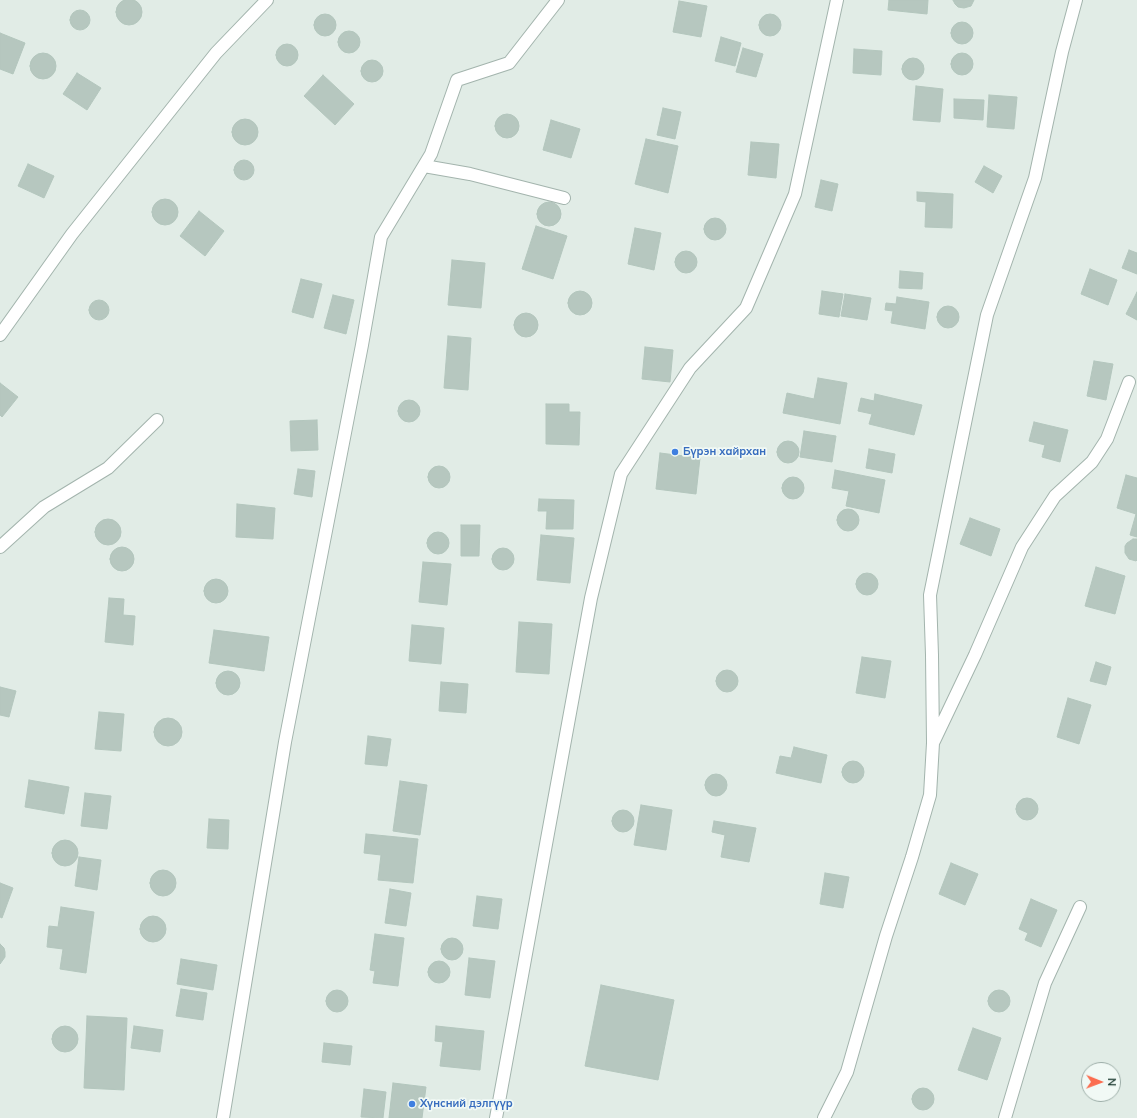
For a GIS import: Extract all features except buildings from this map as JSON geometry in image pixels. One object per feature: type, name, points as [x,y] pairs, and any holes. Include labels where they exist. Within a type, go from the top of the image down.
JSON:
[{"type":"street","points":[[0,335],[72,234],[216,53],[267,0]]},
{"type":"street","points":[[223,1118],[285,742],[362,345],[381,237],[431,154],[457,80],[509,63],[558,0]]},
{"type":"street","points":[[496,1118],[591,598],[621,474],[690,368],[746,308],[795,194],[837,0]]},
{"type":"street","points":[[824,1118],[847,1072],[886,936],[930,795],[933,743],[930,595],[987,315],[1035,178],[1062,52],[1076,0]]},
{"type":"street","points":[[424,166],[470,174],[564,198]]},
{"type":"street","points":[[933,743],[975,655],[1022,547],[1055,496],[1092,462],[1107,439],[1129,382]]},
{"type":"street","points":[[0,547],[44,507],[108,468],[157,420]]},
{"type":"street","points":[[1005,1118],[1045,983],[1080,907]]},
{"type":"place","name":"Бүрэн хайрхан","points":[[675,452]]},
{"type":"place","name":"Хүнсний дэлгүүр","points":[[412,1104]]}]
